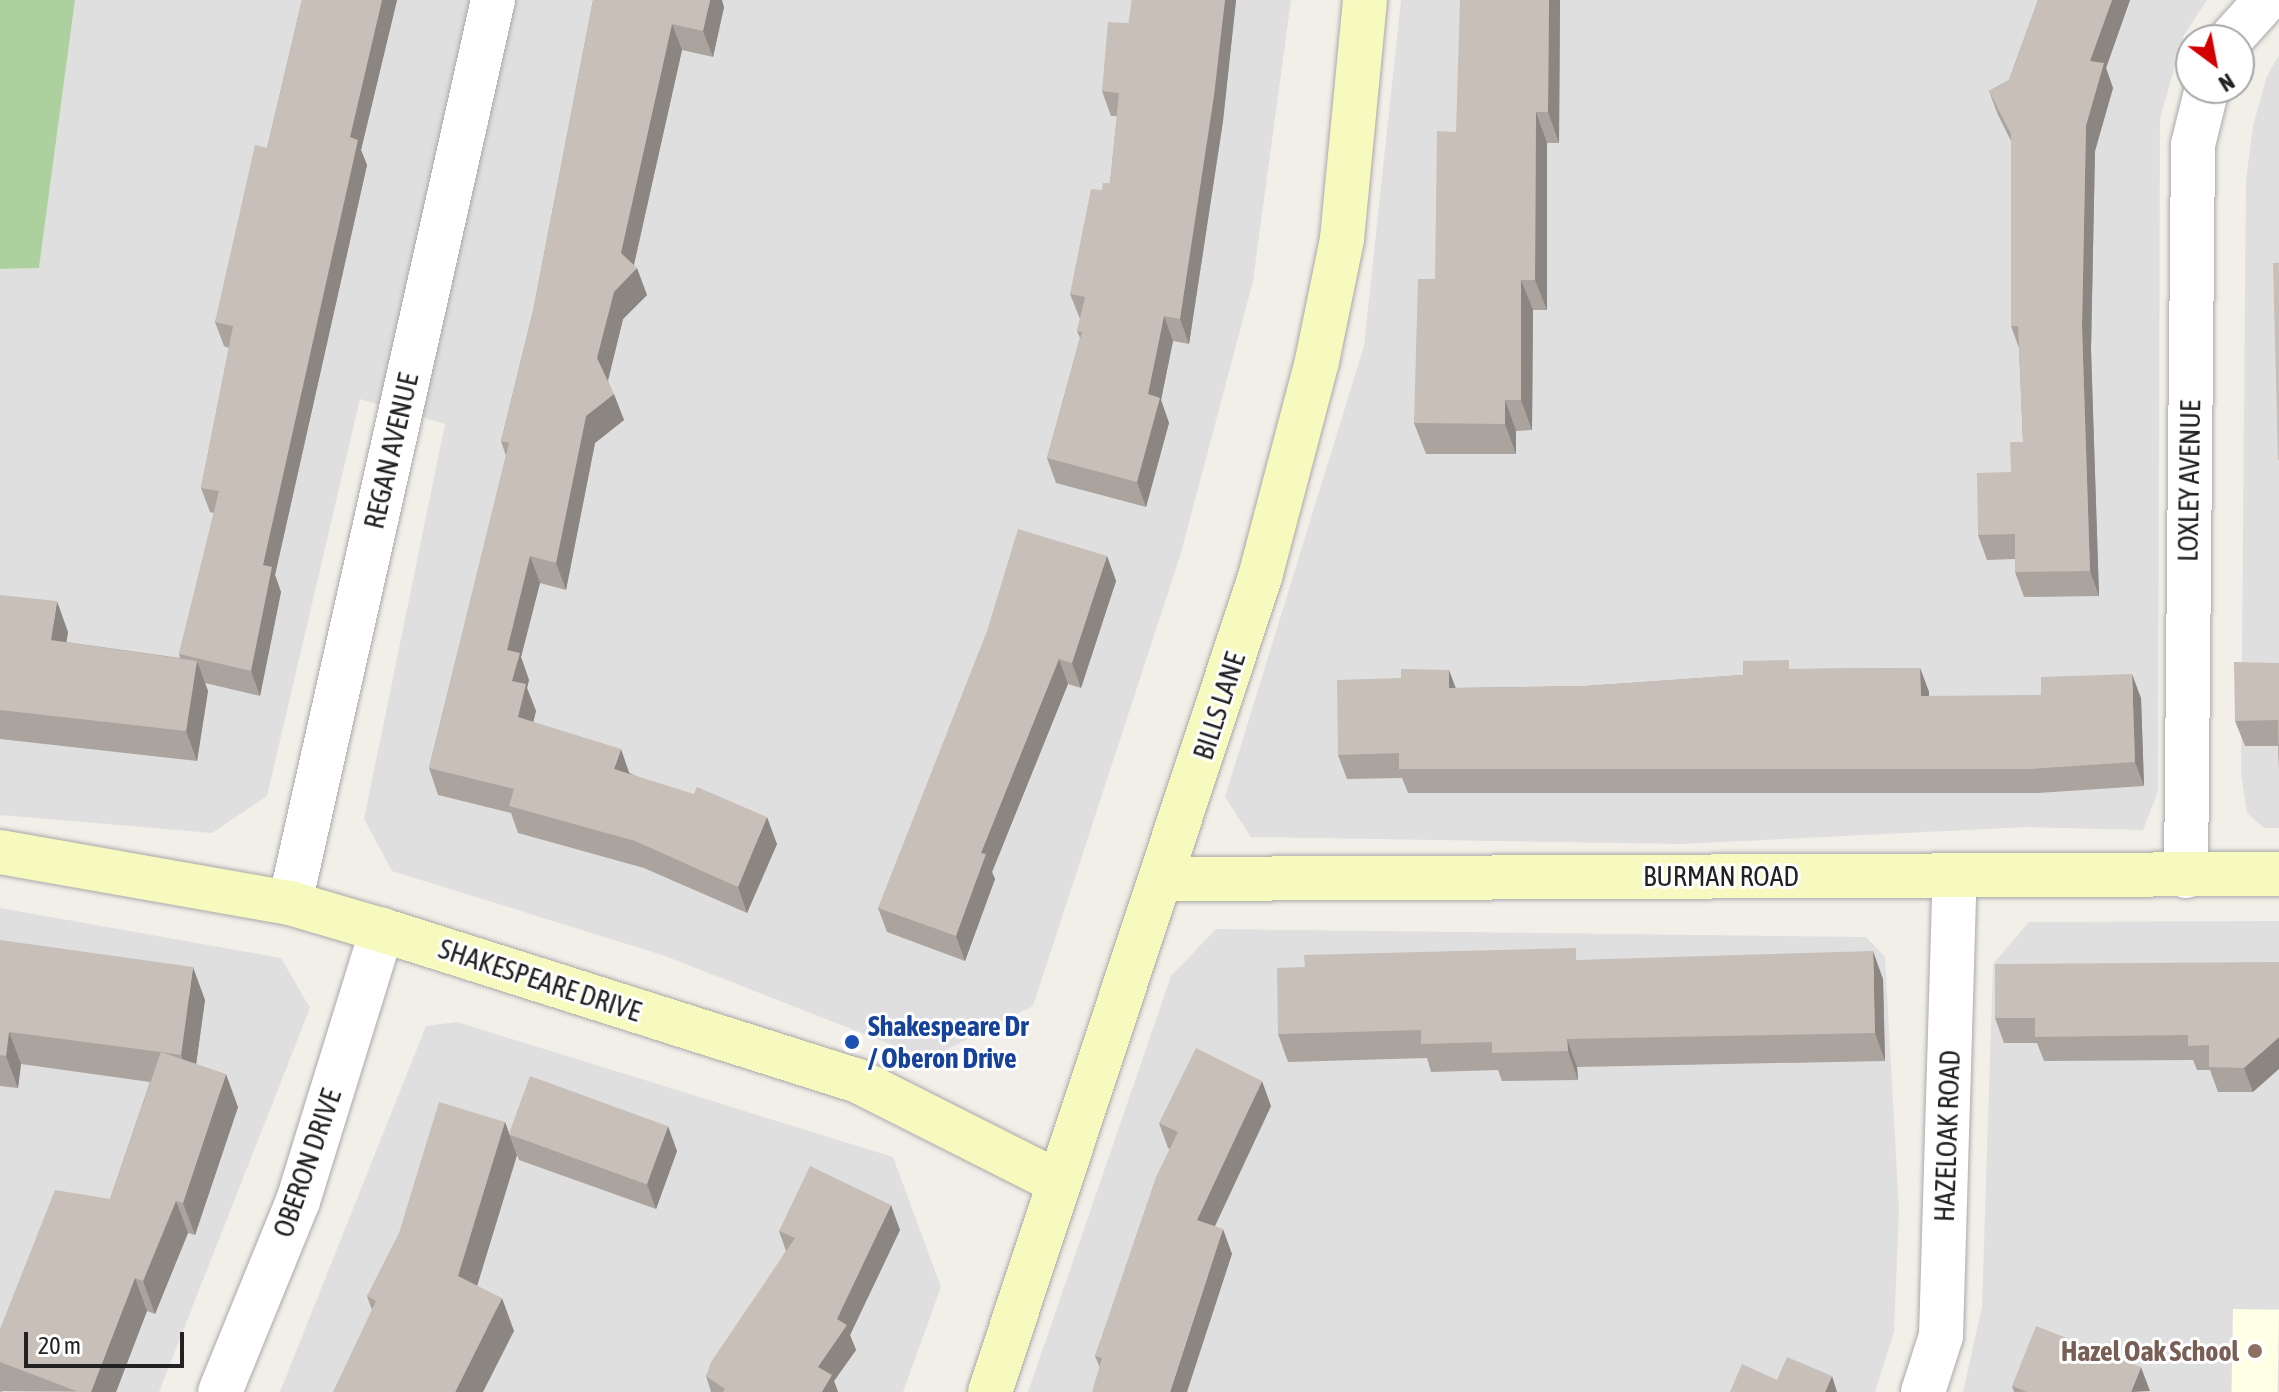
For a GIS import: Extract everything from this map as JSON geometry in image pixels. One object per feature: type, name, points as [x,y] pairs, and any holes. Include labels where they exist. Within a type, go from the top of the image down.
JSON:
[{"type":"street","name":"REGAN AVENUE","points":[[290,903],[493,0]]},
{"type":"street","name":"BILLS LANE","points":[[990,1392],[1056,1181],[1164,879],[1260,577],[1317,361],[1342,239],[1365,0]]},
{"type":"street","points":[[2244,24],[2266,0]]},
{"type":"street","name":"LOXLEY AVENUE","points":[[2186,876],[2193,145],[2203,104]]},
{"type":"street","name":"SHAKESPEARE DRIVE","points":[[0,852],[290,903],[382,930],[856,1080],[1056,1181]]},
{"type":"street","name":"BURMAN ROAD","points":[[1164,879],[2279,874]]},
{"type":"street","name":"HAZELOAK ROAD","points":[[1923,1392],[1941,1336],[1955,876]]},
{"type":"street","name":"OBERON DRIVE","points":[[220,1392],[298,1201],[382,930]]},
{"type":"shaded area","points":[[75,0],[1291,0],[1253,281],[1181,553],[1033,1006],[928,1059],[665,956],[392,871],[364,819],[445,424],[360,399],[267,796],[212,833],[0,815],[0,269],[39,268]]},
{"type":"shaded area","points":[[1401,0],[2207,0],[2191,24],[2175,24],[2175,66],[2160,118],[2158,792],[2143,830],[2027,827],[1682,844],[1251,837],[1225,797],[1364,346]]},
{"type":"shaded area","points":[[2279,55],[2279,828],[2264,828],[2247,813],[2241,773],[2246,180],[2253,126],[2267,76]]},
{"type":"shaded area","points":[[0,908],[281,958],[310,1008],[159,1392],[0,1392]]},
{"type":"shaded area","points":[[2279,921],[2279,1392],[1963,1392],[1982,1307],[1993,964],[2029,922]]},
{"type":"shaded area","points":[[1216,929],[1866,937],[1885,957],[1899,1210],[1894,1332],[1875,1392],[1028,1392],[1171,976]]},
{"type":"shaded area","points":[[457,1022],[893,1157],[941,1287],[903,1392],[280,1392],[426,1026]]},
{"type":"shaded area","name":"Hazel Oak School","points":[[2233,1309],[2279,1310],[2278,1392],[2232,1392]]},
{"type":"green space","points":[[0,0],[75,0],[39,268],[0,269]]},
{"type":"building","points":[[302,0],[382,0],[350,137],[358,140],[263,565],[272,567],[251,671],[179,654],[219,491],[201,488],[233,326],[215,322],[255,145],[267,148]]},
{"type":"building","points":[[593,0],[710,0],[703,31],[672,24],[621,253],[637,268],[614,292],[597,358],[614,394],[586,416],[556,563],[530,556],[507,650],[520,653],[512,681],[526,684],[518,717],[621,749],[614,769],[694,794],[697,787],[767,817],[738,887],[635,841],[509,806],[514,789],[429,768],[509,443],[501,441],[533,311]]},
{"type":"building","points":[[1132,0],[1225,0],[1214,96],[1180,319],[1164,316],[1148,394],[1160,398],[1137,482],[1047,458],[1082,332],[1077,331],[1085,297],[1070,294],[1091,189],[1102,190],[1103,183],[1110,183],[1119,93],[1102,91],[1108,22],[1129,23]]},
{"type":"building","points":[[1460,0],[1549,0],[1548,112],[1536,112],[1535,280],[1521,280],[1521,400],[1505,400],[1505,424],[1414,423],[1418,279],[1435,279],[1437,131],[1456,132]]},
{"type":"building","points":[[2038,0],[2112,0],[2090,61],[2104,63],[2086,126],[2082,326],[2090,571],[2015,572],[2015,534],[1978,535],[1977,473],[2011,472],[2010,442],[2023,442],[2018,326],[2011,326],[2011,134],[1989,91],[2009,80]]},
{"type":"building","points":[[2273,263],[2279,263],[2279,460],[2278,460]]},
{"type":"building","points":[[1018,529],[1107,556],[1072,663],[1059,659],[981,853],[986,854],[956,936],[878,908],[987,631]]},
{"type":"building","points":[[0,595],[57,601],[51,640],[197,661],[186,731],[0,710]]},
{"type":"building","points":[[1789,660],[1789,669],[1920,668],[1921,696],[2041,695],[2041,677],[2132,674],[2135,762],[2029,769],[1399,769],[1399,753],[1338,755],[1337,680],[1401,678],[1401,669],[1449,670],[1449,688],[1586,686],[1743,675],[1743,661]]},
{"type":"building","points":[[2234,662],[2279,663],[2279,770],[2278,720],[2235,721]]},
{"type":"building","points":[[0,940],[193,967],[181,1055],[9,1032],[6,1056],[0,1055]]},
{"type":"building","points":[[1576,948],[1576,960],[1873,951],[1875,1033],[1567,1039],[1568,1051],[1492,1053],[1492,1042],[1421,1044],[1421,1030],[1278,1034],[1277,968],[1305,967],[1304,955]]},
{"type":"building","points":[[2279,962],[2279,1037],[2244,1068],[2209,1067],[2209,1045],[2188,1046],[2188,1035],[2035,1037],[2035,1018],[1995,1018],[1995,964]]},
{"type":"building","points":[[1196,1048],[1262,1081],[1197,1220],[1223,1229],[1170,1392],[1092,1392],[1102,1358],[1095,1356],[1156,1177],[1178,1132],[1159,1123]]},
{"type":"building","points":[[161,1052],[226,1074],[183,1203],[176,1201],[143,1281],[135,1278],[91,1392],[79,1392],[0,1362],[0,1329],[55,1190],[110,1199]]},
{"type":"building","points":[[530,1076],[668,1126],[647,1185],[509,1134]]},
{"type":"building","points":[[439,1102],[505,1122],[458,1276],[502,1298],[455,1392],[333,1392],[376,1301],[367,1296],[399,1233]]},
{"type":"building","points":[[810,1166],[891,1205],[837,1319],[847,1325],[818,1367],[832,1375],[822,1392],[723,1392],[725,1389],[706,1376],[711,1362],[795,1238],[779,1231]]},
{"type":"building","points":[[2036,1326],[2141,1367],[2131,1392],[2027,1392],[2012,1386]]},
{"type":"building","points":[[1787,1357],[1832,1376],[1825,1392],[1730,1392],[1742,1364],[1777,1380]]},
{"type":"place","name":"Shakespeare Dr / Oberon Drive","points":[[852,1042]]},
{"type":"place","name":"Hazel Oak School","points":[[2255,1351]]}]
